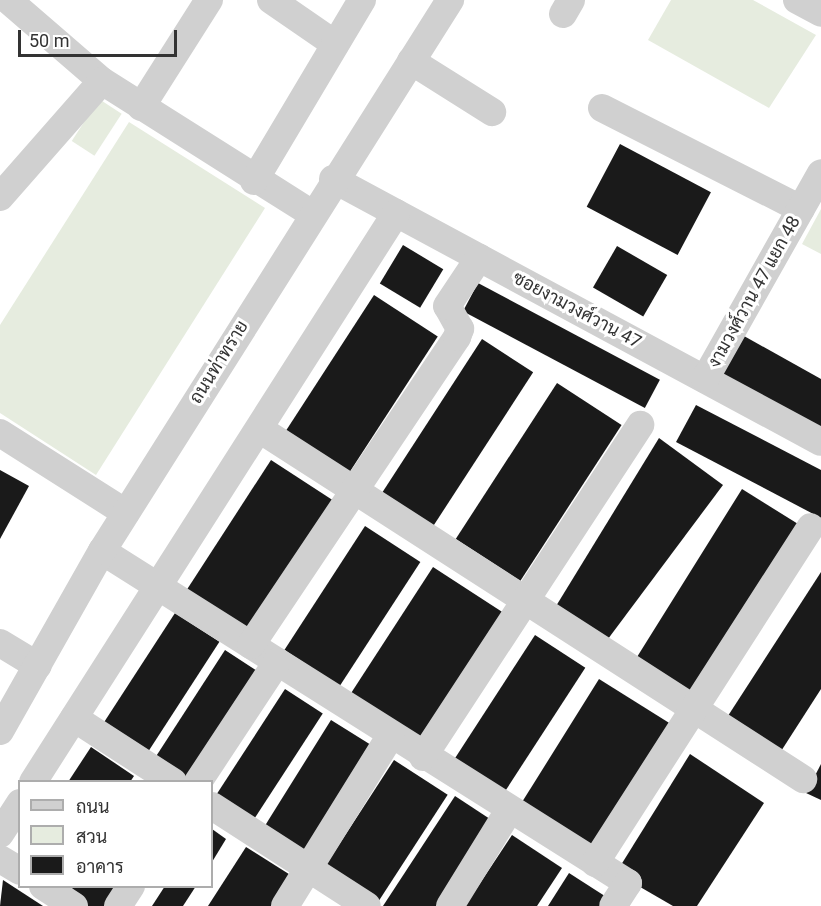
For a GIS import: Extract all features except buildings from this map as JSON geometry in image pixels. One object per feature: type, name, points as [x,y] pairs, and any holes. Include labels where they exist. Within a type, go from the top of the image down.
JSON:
[{"type":"street","points":[[141,107],[208,0]]},
{"type":"street","points":[[271,0],[335,44]]},
{"type":"street","points":[[254,181],[362,0]]},
{"type":"street","name":"ถนนท่าทราย","points":[[0,731],[102,550],[311,213],[450,0]]},
{"type":"street","points":[[797,0],[821,13]]},
{"type":"street","points":[[23,5],[102,81],[254,181],[311,213]]},
{"type":"street","points":[[411,61],[492,112]]},
{"type":"street","points":[[0,197],[102,81]]},
{"type":"street","points":[[602,108],[801,209]]},
{"type":"street","name":"งามวงศ์วาน 47 แยก 48","points":[[705,379],[821,173]]},
{"type":"street","name":"ซอยงามวงศ์วาน 47","points":[[333,179],[821,442]]},
{"type":"street","points":[[34,780],[261,430],[396,213]]},
{"type":"street","points":[[251,645],[457,337],[460,328],[447,306],[479,258]]},
{"type":"street","points":[[423,757],[640,425]]},
{"type":"street","points":[[261,430],[803,779]]},
{"type":"street","points":[[0,433],[126,513]]},
{"type":"street","points":[[595,863],[811,527]]},
{"type":"street","points":[[102,550],[508,812],[628,883],[613,906]]},
{"type":"street","points":[[0,643],[38,666]]},
{"type":"street","points":[[199,780],[277,662]]},
{"type":"street","points":[[74,718],[170,780]]},
{"type":"street","points":[[285,906],[391,735]]},
{"type":"street","points":[[0,834],[18,806]]},
{"type":"street","points":[[213,807],[367,906]]},
{"type":"street","points":[[450,906],[508,812]]},
{"type":"street","points":[[0,859],[18,871]]},
{"type":"street","points":[[46,888],[74,906]]},
{"type":"street","points":[[118,906],[130,888]]},
{"type":"green space","points":[[671,0],[753,0],[816,35],[769,108],[648,40]]},
{"type":"green space","points":[[99,99],[122,114],[94,156],[72,141]]},
{"type":"green space","points":[[129,122],[265,208],[96,475],[0,413],[0,325]]},
{"type":"green space","points":[[821,209],[821,254],[802,244]]}]
